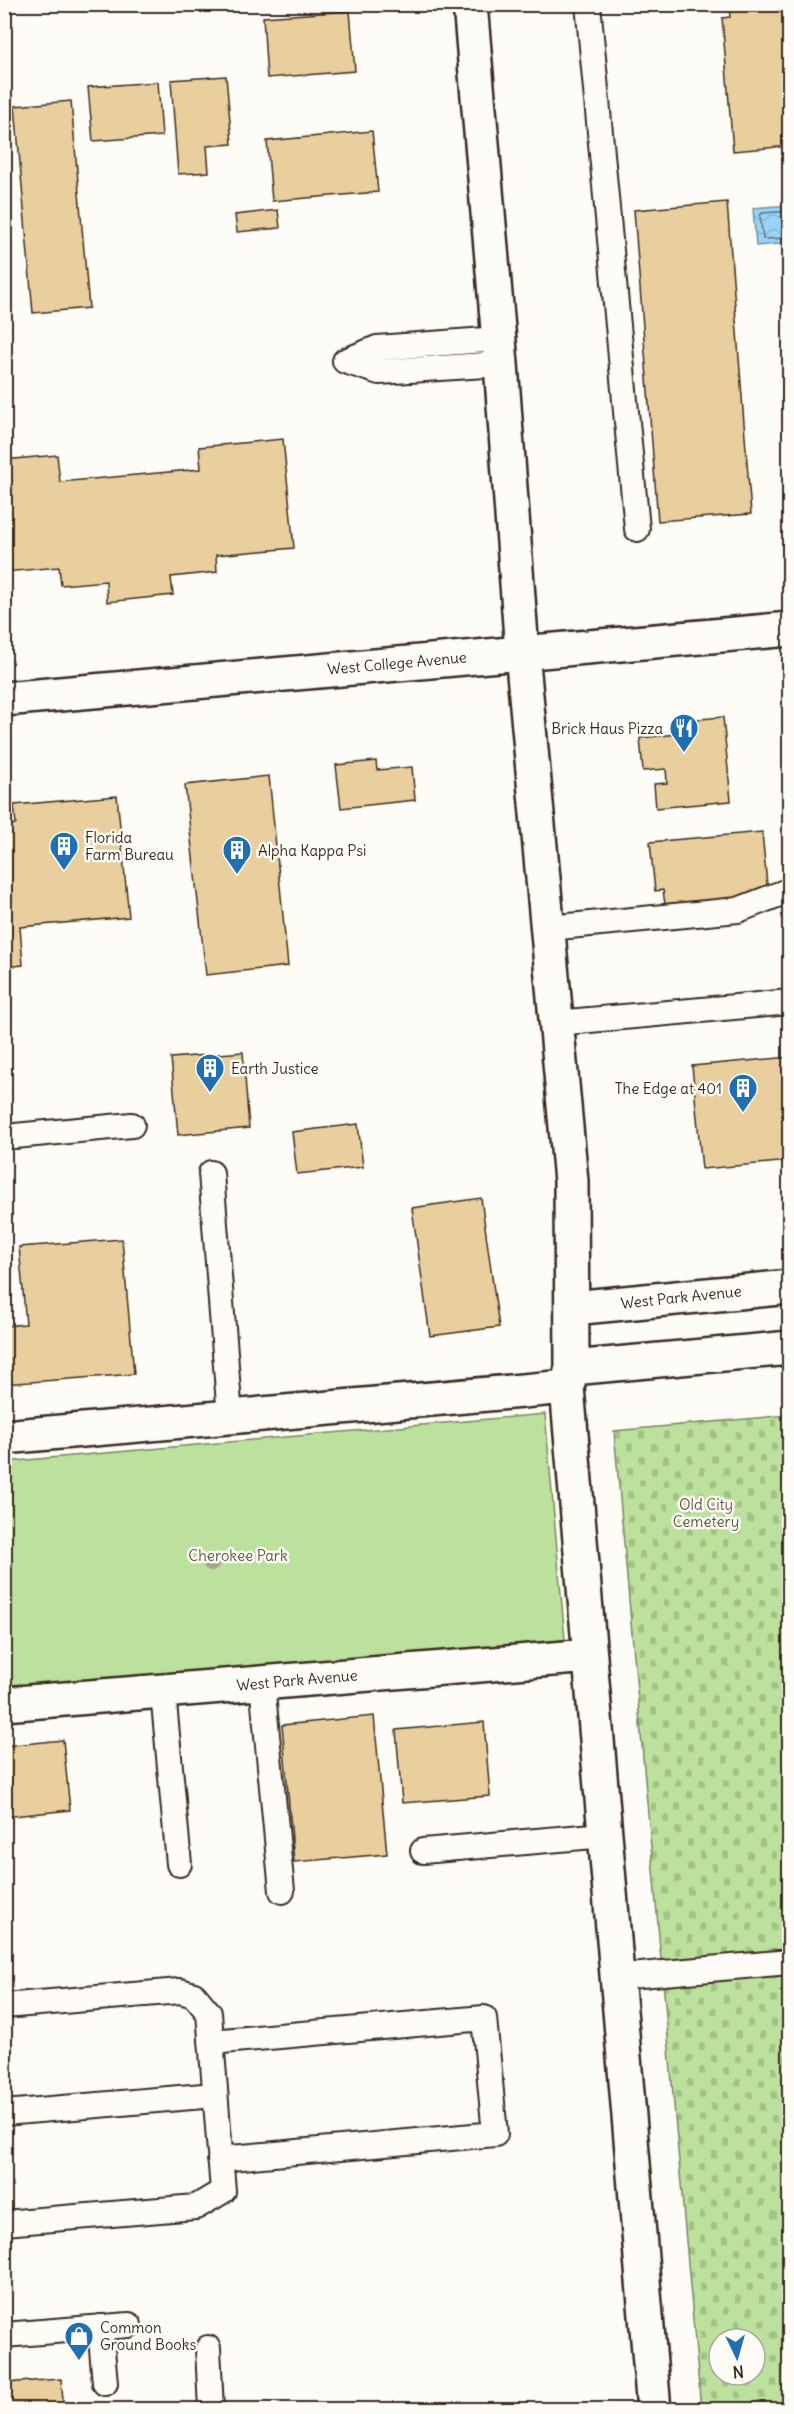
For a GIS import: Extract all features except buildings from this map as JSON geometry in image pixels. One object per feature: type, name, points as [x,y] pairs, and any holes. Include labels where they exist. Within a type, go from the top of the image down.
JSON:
[{"type":"street","points":[[470,4],[500,351],[522,652],[570,1181],[572,1308],[569,1378],[590,1656],[654,2409]]},
{"type":"street","name":"West College Avenue","points":[[4,699],[789,629]]},
{"type":"street","name":"West Park Avenue","points":[[572,1308],[789,1287]]},
{"type":"street","points":[[4,1437],[230,1417],[569,1378],[789,1348]]},
{"type":"street","name":"West Park Avenue","points":[[4,1704],[590,1656]]},
{"type":"lane","points":[[588,4],[637,529]]},
{"type":"lane","points":[[377,348],[500,351],[379,372],[345,361],[377,348]]},
{"type":"lane","points":[[548,928],[738,910],[789,890]]},
{"type":"lane","points":[[556,1023],[789,1002]]},
{"type":"lane","points":[[4,1137],[132,1125]]},
{"type":"lane","points":[[211,1173],[230,1417]]},
{"type":"lane","points":[[262,1683],[282,1891]]},
{"type":"lane","points":[[163,1692],[179,1864]]},
{"type":"lane","points":[[423,1851],[605,1834]]},
{"type":"lane","points":[[618,1977],[789,1962]]},
{"type":"lane","points":[[4,2006],[180,1991],[194,1995],[209,2013],[223,2191],[196,2207],[4,2223]]},
{"type":"lane","points":[[211,2042],[484,2018],[495,2134],[220,2160]]},
{"type":"lane","points":[[4,2113],[215,2095]]},
{"type":"lane","points":[[4,2335],[129,2325]]},
{"type":"lane","points":[[100,2327],[105,2383]]},
{"type":"lane","points":[[208,2348],[211,2409]]},
{"type":"green space","name":"Cherokee Park","points":[[545,1414],[565,1640],[5,1689],[5,1462]]},
{"type":"green space","name":"Old City Cemetery","points":[[789,1415],[789,2409],[701,2409],[614,1431]]},
{"type":"water","points":[[789,205],[789,243],[756,246],[753,208]]},
{"type":"place","name":"Brick Haus Pizza","points":[[684,754]]},
{"type":"place","name":"Florida Farm Bureau","points":[[64,872]]},
{"type":"place","name":"Alpha Kappa Psi","points":[[237,876]]},
{"type":"place","name":"Earth Justice","points":[[210,1094]]},
{"type":"place","name":"The Edge at 401","points":[[743,1114]]},
{"type":"place","name":"Common Ground Books","points":[[79,2362]]}]
